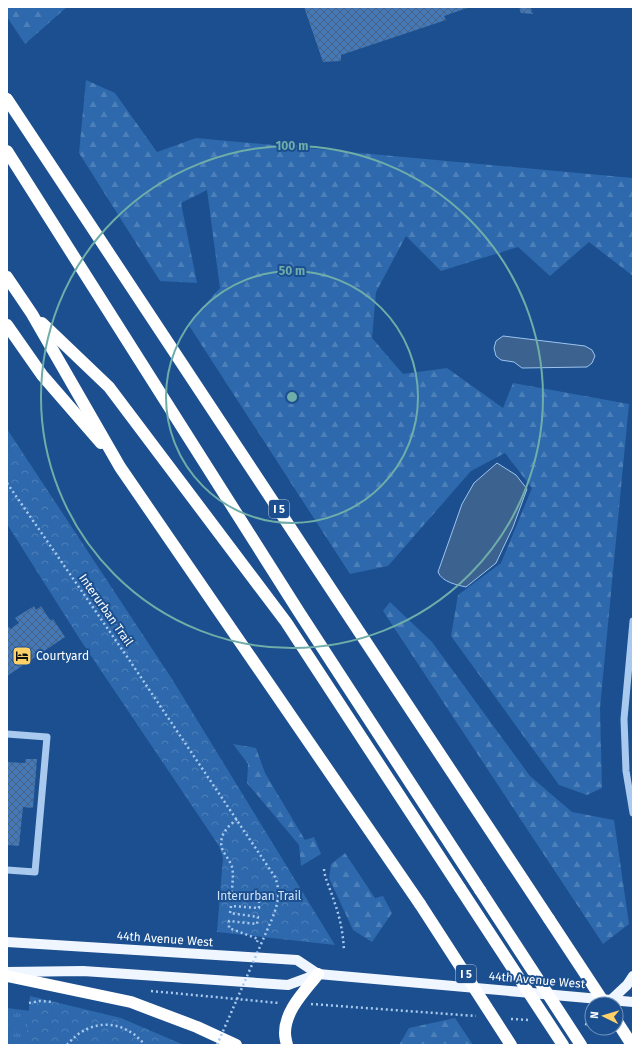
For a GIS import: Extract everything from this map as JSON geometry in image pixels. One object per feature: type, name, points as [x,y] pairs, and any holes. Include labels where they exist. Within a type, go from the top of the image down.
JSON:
[{"type":"highway","name":"I 5","points":[[7,99],[549,920],[604,996]]},
{"type":"highway","points":[[7,150],[294,605],[581,1045]]},
{"type":"highway","name":"I 5","points":[[7,276],[32,314],[120,467],[420,904],[511,1045]]},
{"type":"highway","points":[[32,314],[109,386],[276,610],[563,1045]]},
{"type":"highway","points":[[7,325],[42,375],[120,467]]},
{"type":"highway","points":[[287,1045],[285,1033],[287,1018],[295,1004],[318,974]]},
{"type":"highway","points":[[7,976],[131,1002],[197,1027],[236,1045]]},
{"type":"highway","points":[[624,1032],[632,1045]]},
{"type":"main road","name":"44th Avenue West","points":[[7,942],[297,960],[318,974]]},
{"type":"main road","name":"44th Avenue West","points":[[7,972],[83,971],[288,985],[318,974],[584,1000]]},
{"type":"main road","points":[[614,996],[633,976]]},
{"type":"street","points":[[633,622],[624,719],[625,756],[633,813]]},
{"type":"street","points":[[7,734],[47,737],[35,872],[7,870]]},
{"type":"path","name":"Interurban Trail","points":[[7,483],[237,819],[275,877],[279,887],[279,898],[272,919],[217,1045]]},
{"type":"path","points":[[237,819],[227,827],[221,840],[223,849],[233,870],[232,892],[259,901],[260,903],[259,908],[231,906],[230,913],[258,917],[257,924],[229,921],[229,928],[258,939],[257,942]]},
{"type":"path","points":[[324,869],[325,878],[338,915],[344,950]]},
{"type":"path","points":[[151,991],[279,1003]]},
{"type":"path","points":[[29,1003],[40,1000],[60,1003]]},
{"type":"path","points":[[308,1004],[476,1016]]},
{"type":"path","points":[[507,1018],[530,1020]]},
{"type":"path","points":[[67,1045],[79,1033],[88,1028],[102,1025],[126,1030],[134,1034],[145,1045]]},
{"type":"green space","points":[[7,7],[67,7],[25,44],[7,17]]},
{"type":"green space","points":[[86,80],[115,93],[157,152],[196,138],[633,178],[633,276],[589,242],[550,276],[518,247],[441,271],[406,236],[376,292],[372,338],[403,374],[447,368],[503,408],[513,383],[629,404],[600,708],[602,788],[587,795],[559,785],[451,636],[458,595],[501,563],[532,488],[505,453],[471,471],[388,566],[350,574],[188,324],[220,288],[207,190],[181,203],[197,283],[160,281],[79,153]]},
{"type":"green space","name":"Interurban Trail","points":[[7,429],[172,679],[335,945],[217,932],[223,858],[219,846],[81,641],[7,524]]},
{"type":"green space","points":[[390,602],[432,642],[530,776],[572,812],[614,820],[629,924],[603,944],[383,611]]},
{"type":"green space","points":[[233,744],[256,748],[265,773],[305,840],[314,837],[321,854],[301,866],[299,845],[247,783],[248,764]]},
{"type":"green space","points":[[345,853],[375,898],[383,896],[392,913],[372,942],[353,930],[329,878],[331,864]]},
{"type":"green space","points":[[30,996],[121,1018],[184,1045],[26,1045]]},
{"type":"green space","points":[[7,1008],[47,1013],[58,1045],[7,1045]]},
{"type":"green space","points":[[455,1018],[473,1045],[399,1045],[409,1028]]},
{"type":"shaded area","points":[[503,336],[585,346],[592,350],[595,356],[592,363],[587,367],[522,368],[514,362],[501,360],[496,356],[494,348],[496,341]]},
{"type":"shaded area","points":[[497,463],[516,475],[527,489],[513,527],[496,563],[466,587],[446,581],[438,572],[462,504],[474,483]]},
{"type":"building","points":[[304,7],[470,7],[444,16],[446,20],[341,55],[341,61],[323,62]]},
{"type":"building","points":[[519,7],[530,7],[533,14],[521,13]]},
{"type":"building","name":"Courtyard","points":[[34,606],[36,610],[41,606],[50,620],[53,619],[65,637],[7,676],[7,625],[10,629],[19,623],[15,618]]},
{"type":"building","points":[[26,759],[37,759],[33,808],[23,807],[19,846],[7,845],[7,762],[25,763]]},
{"type":"place","name":"Courtyard","points":[[22,656]]}]
